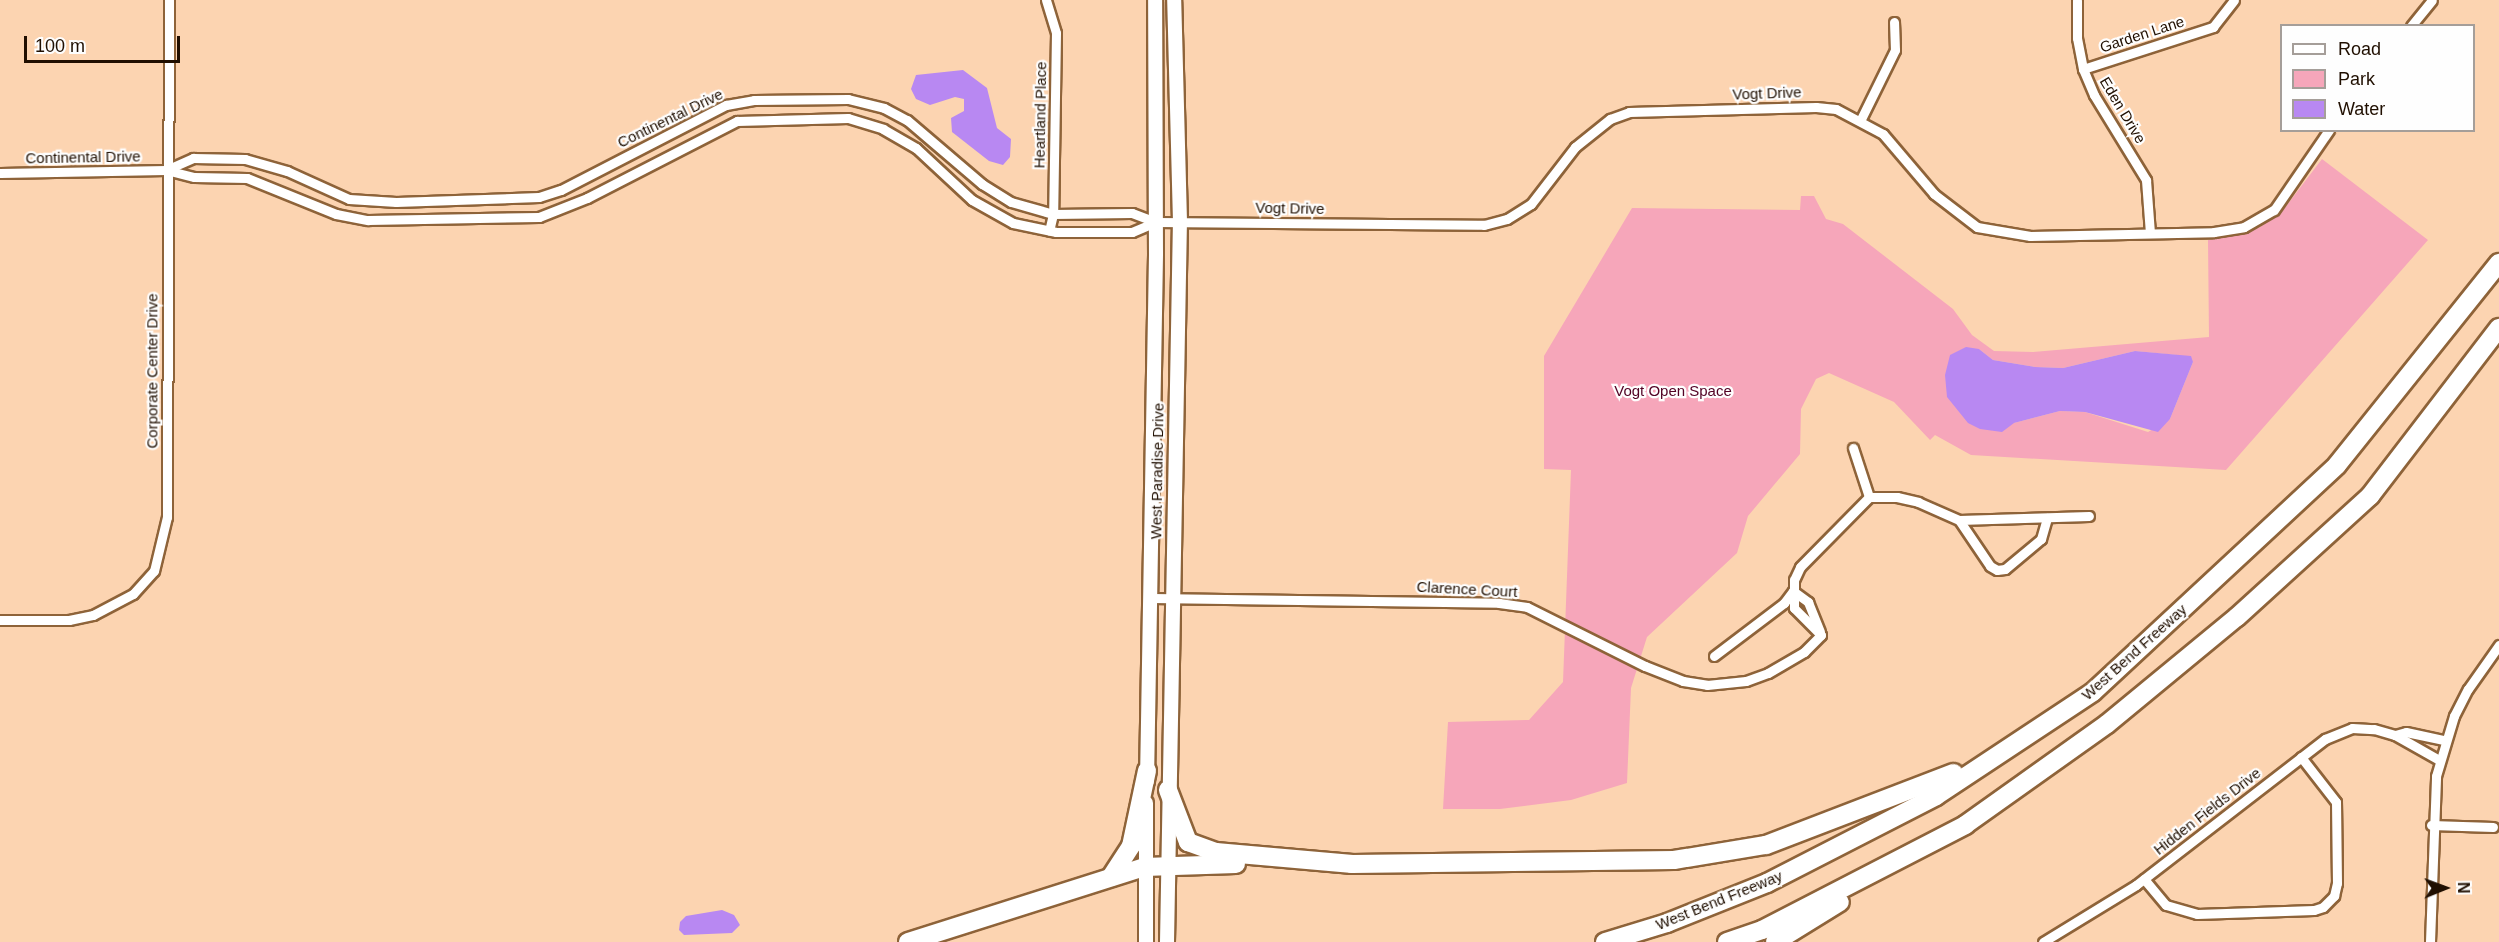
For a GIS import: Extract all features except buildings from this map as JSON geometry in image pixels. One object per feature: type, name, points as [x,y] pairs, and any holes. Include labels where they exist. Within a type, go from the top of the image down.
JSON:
[{"type":"highway","name":"West Bend Freeway","points":[[1605,942],[1667,922],[1767,883],[1936,796],[2092,692],[2337,465],[2499,262]]},
{"type":"highway","points":[[1775,942],[1965,825],[2106,724],[2237,618],[2370,496],[2499,328]]},
{"type":"highway","points":[[908,942],[1144,867],[1298,862],[1674,860],[1776,842],[1923,787],[2005,748]]},
{"type":"highway","points":[[1111,878],[1131,846],[1147,771]]},
{"type":"highway","points":[[1168,790],[1182,834],[1196,847],[1298,862]]},
{"type":"highway","points":[[1727,942],[1762,930],[1965,825]]},
{"type":"street","name":"Corporate Center Drive","points":[[0,620],[69,620],[93,615],[133,594],[153,571],[167,517],[166,170],[169,0]]},
{"type":"street","name":"Heartland Place","points":[[1046,0],[1056,33],[1053,214],[1049,231]]},
{"type":"street","name":"West Paradise Drive","points":[[1146,942],[1144,867],[1152,598],[1156,222],[1155,0]]},
{"type":"street","name":"West Paradise Drive","points":[[1167,942],[1166,866],[1180,222],[1174,0]]},
{"type":"street","name":"Eden Drive","points":[[2077,0],[2077,38],[2083,69],[2094,95],[2146,180],[2150,233]]},
{"type":"street","name":"Garden Lane","points":[[2083,69],[2213,27],[2234,0]]},
{"type":"street","points":[[2413,24],[2432,0]]},
{"type":"street","points":[[1861,120],[1895,50],[1894,22]]},
{"type":"street","name":"Continental Drive","points":[[166,170],[193,158],[245,159],[287,171],[349,199],[396,202],[539,197],[561,190],[726,105],[754,100],[848,99],[884,108],[907,120],[982,184],[1011,202],[1053,214],[1132,213],[1156,222]]},
{"type":"street","name":"Vogt Drive","points":[[1156,222],[1492,224],[1531,204],[1575,147],[1610,119],[1629,112],[1816,106],[1836,109],[1861,120],[1883,134],[1934,194],[1977,227],[2030,236],[2150,233],[2244,227],[2274,210],[2328,132]]},
{"type":"street","name":"Continental Drive","points":[[0,173],[166,170],[195,177],[247,178],[336,214],[368,220],[539,217],[587,198],[737,122],[757,118],[848,118],[883,129],[916,148],[972,200],[994,214],[1049,231],[1132,232],[1156,222]]},
{"type":"street","points":[[1853,448],[1869,497]]},
{"type":"street","points":[[1821,635],[1794,608],[1793,591],[1800,567],[1869,497],[1907,499],[1959,520],[2090,516]]},
{"type":"street","points":[[1959,520],[1990,566],[1997,570],[2005,569],[2041,539],[2047,518]]},
{"type":"street","points":[[1793,591],[1808,602],[1821,635]]},
{"type":"street","points":[[1714,656],[1784,603],[1793,591]]},
{"type":"street","name":"Clarence Court","points":[[1152,598],[1499,603],[1527,607],[1645,666],[1683,681],[1707,685],[1746,681],[1768,673],[1804,652],[1821,635]]},
{"type":"street","points":[[2430,942],[2431,825],[2439,760],[2445,740],[2468,688],[2499,645]]},
{"type":"street","name":"Hidden Fields Drive","points":[[2043,942],[2144,879],[2325,738],[2352,728],[2395,735],[2439,760]]},
{"type":"street","name":"Hidden Fields Drive","points":[[2395,735],[2406,732],[2445,740]]},
{"type":"street","points":[[2144,879],[2166,905],[2197,914],[2314,910],[2323,907],[2334,896],[2337,884],[2336,802],[2301,757]]},
{"type":"street","points":[[2431,825],[2493,827]]},
{"type":"green space","name":"Vogt Open Space","points":[[2322,159],[2428,240],[2226,470],[1971,455],[1935,435],[1930,440],[1894,402],[1829,373],[1816,379],[1801,409],[1800,454],[1748,516],[1737,553],[1647,637],[1631,688],[1627,783],[1571,800],[1500,809],[1443,809],[1448,722],[1529,720],[1563,682],[1571,470],[1544,469],[1544,356],[1632,208],[1800,210],[1801,196],[1814,196],[1826,219],[1843,224],[1953,309],[1972,335],[1994,351],[2033,352],[2209,337],[2208,240],[2260,227],[2284,209]],"holes":[[[1979,349],[1993,360],[2035,367],[2063,368],[2135,351],[2177,355],[2193,362],[2170,419],[2148,432],[2085,412],[2060,411],[2014,423]]]},
{"type":"water","points":[[963,70],[987,88],[997,128],[1011,139],[1010,157],[1003,165],[989,161],[952,132],[951,118],[964,111],[964,99],[955,97],[930,105],[916,99],[911,89],[916,75]]},
{"type":"water","points":[[1966,347],[1979,349],[1993,360],[2035,367],[2063,368],[2135,351],[2191,356],[2193,362],[2170,419],[2158,432],[2085,412],[2060,411],[2014,423],[2002,432],[1980,429],[1968,423],[1947,397],[1945,375],[1950,355]]},
{"type":"water","points":[[722,910],[734,915],[740,925],[732,933],[684,935],[679,930],[680,922],[686,916]]}]
